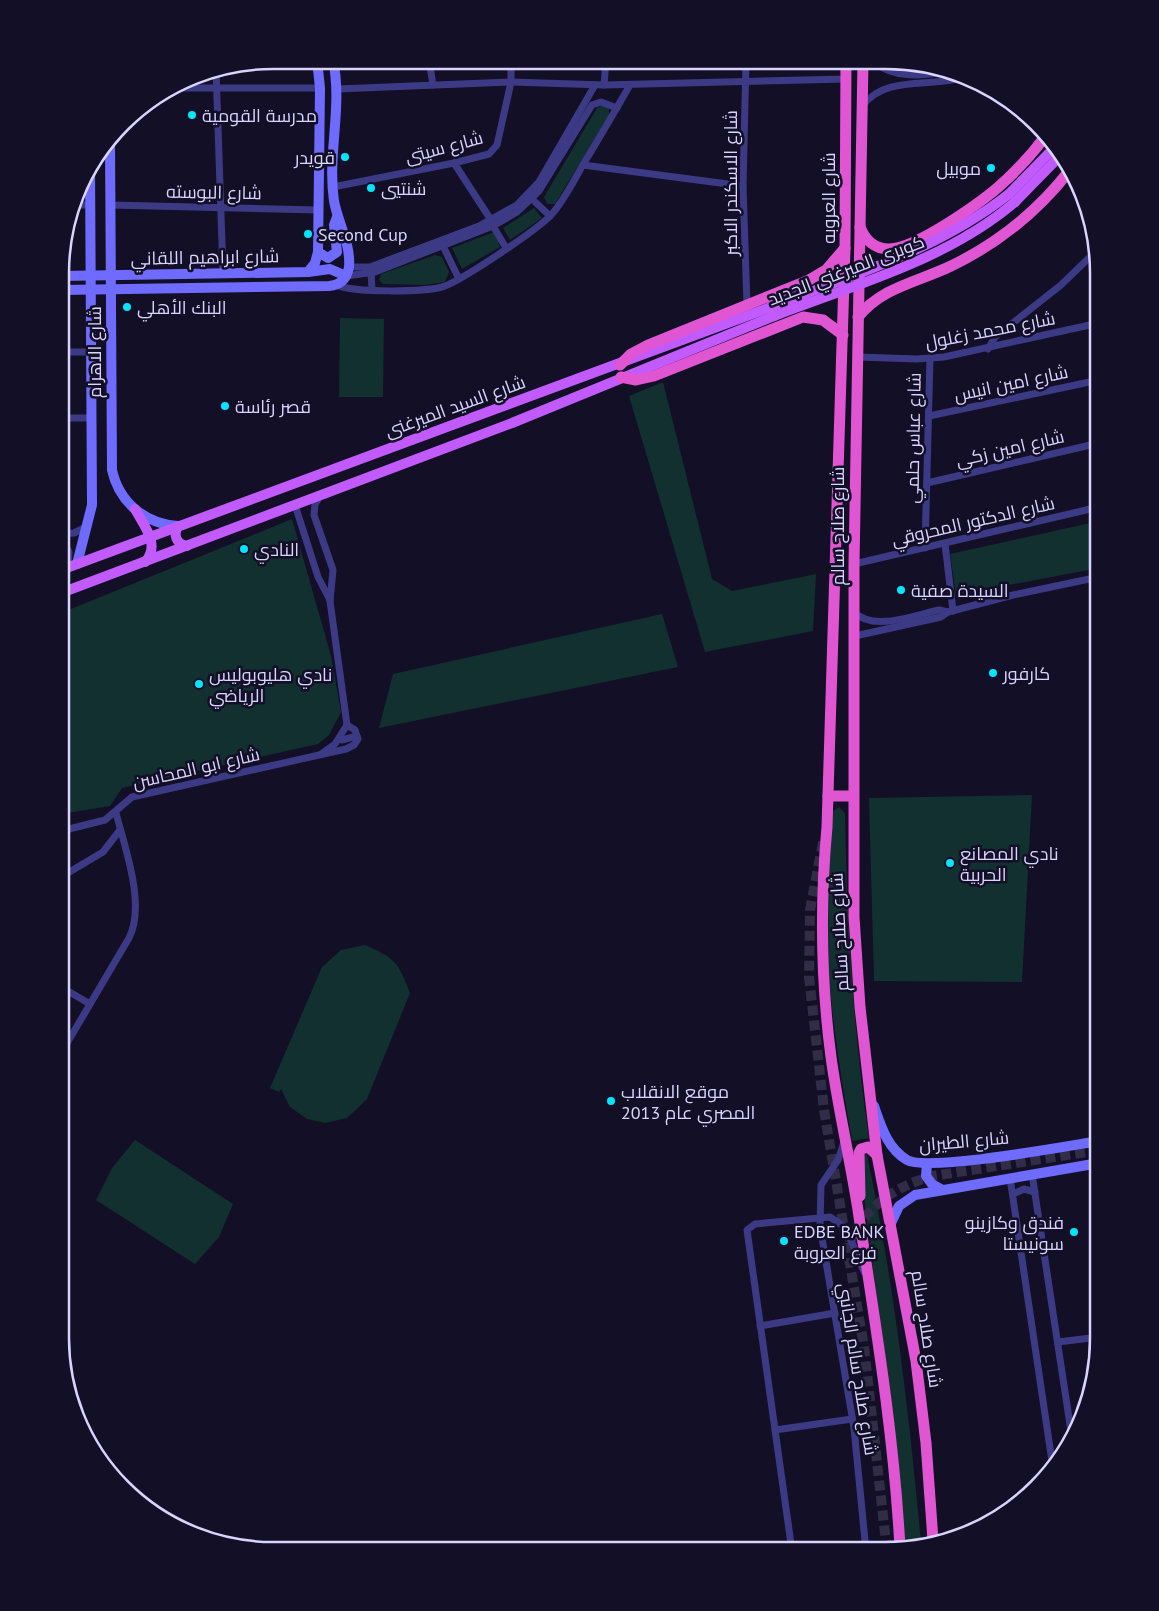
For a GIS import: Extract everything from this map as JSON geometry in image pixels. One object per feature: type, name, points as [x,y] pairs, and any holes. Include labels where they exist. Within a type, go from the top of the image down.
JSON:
[{"type":"highway","name":"شارع العروبه","points":[[843,335],[846,69]]},
{"type":"highway","name":"شارع العروبه","points":[[858,317],[863,69]]},
{"type":"highway","points":[[905,283],[893,278],[887,267],[890,254],[896,248],[945,225],[972,208],[1013,174],[1042,141]]},
{"type":"highway","points":[[858,317],[881,295],[905,283],[951,266],[995,241],[1034,210],[1065,175]]},
{"type":"highway","points":[[859,226],[870,242],[882,248],[896,248]]},
{"type":"highway","name":"شارع السيد الميرغنى","points":[[620,365],[631,354],[648,345],[809,280],[826,270],[845,248]]},
{"type":"highway","points":[[788,289],[797,303],[796,320]]},
{"type":"highway","name":"شارع السيد الميرغنى","points":[[621,377],[636,380],[654,376],[796,320],[810,317],[823,320],[843,335]]},
{"type":"highway","name":"شارع صلاح سالم","points":[[858,317],[853,796],[856,947],[877,1155],[916,1361],[926,1443],[933,1536]]},
{"type":"highway","name":"شارع صلاح سالم","points":[[843,335],[828,796],[822,903],[823,973],[831,1056],[858,1209],[888,1408],[899,1542]]},
{"type":"highway","points":[[828,796],[853,796]]},
{"type":"highway","points":[[858,1209],[861,1184],[859,1153],[861,1149],[868,1147],[877,1155]]},
{"type":"main road","points":[[308,272],[315,263],[318,252],[320,88],[318,69]]},
{"type":"main road","points":[[333,286],[348,271],[347,245],[338,215],[333,187],[337,89],[334,69]]},
{"type":"main road","name":"شارع الاهرام","points":[[110,150],[111,464],[120,492],[135,510],[155,521],[178,526]]},
{"type":"main road","name":"كوبرى الميرغني الجديد","points":[[620,365],[934,242],[968,223],[1009,194],[1032,174],[1050,152]]},
{"type":"main road","name":"كوبرى الميرغني الجديد","points":[[621,377],[942,250],[1003,213],[1034,185],[1056,160]]},
{"type":"main road","name":"شارع الاهرام","points":[[69,565],[88,526],[92,505],[90,183]]},
{"type":"main road","points":[[318,252],[328,258],[337,252],[334,223],[338,215]]},
{"type":"main road","points":[[90,258],[101,261],[110,255]]},
{"type":"main road","points":[[330,270],[333,286]]},
{"type":"main road","name":"شارع ابراهيم اللقاني","points":[[69,276],[348,271]]},
{"type":"main road","name":"شارع ابراهيم اللقاني","points":[[69,290],[333,286]]},
{"type":"main road","name":"شارع السيد الميرغنى","points":[[69,567],[620,365]]},
{"type":"main road","points":[[604,370],[608,382]]},
{"type":"main road","name":"شارع السيد الميرغنى","points":[[69,591],[512,423],[621,377]]},
{"type":"main road","points":[[135,510],[150,536],[152,550],[145,562]]},
{"type":"main road","points":[[178,526],[176,539],[179,543],[187,546]]},
{"type":"main road","name":"شارع الطيران","points":[[871,1097],[884,1133],[894,1150],[911,1162],[927,1164],[1090,1142]]},
{"type":"main road","points":[[927,1164],[926,1176],[932,1184],[941,1189]]},
{"type":"main road","points":[[891,1223],[895,1210],[903,1201],[941,1189],[1090,1164]]},
{"type":"street","points":[[430,69],[433,85]]},
{"type":"street","points":[[511,69],[511,82]]},
{"type":"street","points":[[604,85],[605,69]]},
{"type":"street","name":"شارع الاسكندر الاكبر","points":[[746,69],[743,186],[747,305]]},
{"type":"street","points":[[885,69],[899,74],[924,72]]},
{"type":"street","points":[[216,77],[223,273]]},
{"type":"street","points":[[337,89],[511,82],[630,85],[846,79]]},
{"type":"street","points":[[861,108],[878,92],[892,86],[939,83],[951,80]]},
{"type":"street","name":"شارع سيتى","points":[[333,187],[486,155],[494,149],[511,82]]},
{"type":"street","name":"شارع ابراهيم اللقاني","points":[[348,271],[370,268],[492,223],[518,205],[535,187],[595,85]]},
{"type":"street","name":"شارع ابراهيم اللقاني","points":[[333,286],[426,290],[441,287],[459,279],[506,248],[550,216],[583,165],[630,85]]},
{"type":"street","points":[[187,88],[320,88]]},
{"type":"street","name":"شارع ابراهيم اللقاني","points":[[348,271],[371,273],[443,246],[517,212],[532,199],[545,183],[592,105],[601,102],[616,108]]},
{"type":"street","points":[[454,163],[506,248]]},
{"type":"street","points":[[583,165],[743,186]]},
{"type":"street","points":[[532,199],[550,216]]},
{"type":"street","points":[[81,205],[90,204]]},
{"type":"street","name":"شارع البوسته","points":[[110,205],[318,210]]},
{"type":"street","points":[[443,246],[459,279]]},
{"type":"street","points":[[988,349],[995,337],[1061,285],[1090,257]]},
{"type":"street","points":[[371,273],[372,289]]},
{"type":"street","name":"شارع محمد زغلول","points":[[857,357],[930,358],[988,349],[1090,325]]},
{"type":"street","points":[[69,352],[91,352]]},
{"type":"street","name":"شارع عباس حلمي","points":[[926,548],[930,358]]},
{"type":"street","name":"شارع امين انيس","points":[[929,416],[1090,382]]},
{"type":"street","points":[[69,418],[91,418]]},
{"type":"street","name":"شارع امين زكي","points":[[927,483],[1090,445]]},
{"type":"street","points":[[321,495],[314,504],[314,515],[333,570],[330,601],[347,725],[355,730],[357,736],[356,743],[346,749],[341,739],[357,736]]},
{"type":"street","points":[[295,505],[318,577],[330,601]]},
{"type":"street","name":"شارع الدكتور المحروقي","points":[[854,564],[1090,509]]},
{"type":"street","points":[[69,534],[88,526]]},
{"type":"street","points":[[946,544],[950,612]]},
{"type":"street","points":[[855,636],[940,618],[950,612],[1013,594],[1090,579]]},
{"type":"street","points":[[854,612],[861,618],[875,623],[939,610],[950,612]]},
{"type":"street","name":"شارع ابو المحاسن","points":[[316,756],[328,750],[341,739],[347,725]]},
{"type":"street","name":"شارع ابو المحاسن","points":[[69,828],[99,822],[116,813],[122,804],[132,797],[346,749]]},
{"type":"street","points":[[69,1040],[129,938],[136,921],[136,902],[116,813]]},
{"type":"street","points":[[69,872],[103,852],[120,830]]},
{"type":"street","points":[[69,991],[90,1004]]},
{"type":"street","name":"شارع صلاح سالم الجانبي","points":[[845,1139],[838,1160],[822,1181],[820,1216],[822,1242],[852,1419],[865,1542]]},
{"type":"street","points":[[1032,1174],[1070,1426]]},
{"type":"street","points":[[1010,1178],[1051,1457]]},
{"type":"street","points":[[1013,1194],[1024,1189],[1035,1192]]},
{"type":"street","points":[[791,1542],[747,1230],[755,1224],[820,1216],[834,1218],[846,1228],[868,1282]]},
{"type":"street","points":[[760,1326],[835,1314]]},
{"type":"street","points":[[1058,1342],[1090,1338]]},
{"type":"street","points":[[775,1430],[852,1419]]},
{"type":"green space","points":[[603,105],[609,108],[609,115],[555,204],[547,204],[544,197],[597,108]]},
{"type":"green space","points":[[534,208],[542,218],[510,240],[503,228]]},
{"type":"green space","points":[[494,232],[500,247],[462,269],[452,248]]},
{"type":"green space","points":[[435,255],[442,257],[449,272],[445,282],[425,285],[383,284],[379,280],[381,274]]},
{"type":"green space","points":[[340,318],[384,319],[383,397],[339,397]]},
{"type":"green space","points":[[663,382],[712,579],[732,591],[816,574],[813,631],[705,652],[629,396]]},
{"type":"green space","name":"نادي هليوبوليس الرياضي","points":[[292,519],[331,656],[341,712],[329,735],[318,744],[122,788],[110,806],[69,813],[69,610]]},
{"type":"green space","points":[[1090,523],[1090,570],[956,595],[950,554]]},
{"type":"green space","points":[[662,614],[678,667],[379,728],[393,674]]},
{"type":"green space","name":"نادي المصانع الحربية","points":[[1032,795],[1022,982],[874,981],[869,798]]},
{"type":"green space","points":[[839,807],[845,813],[847,895],[852,976],[863,1097],[869,1138],[852,1141],[842,1083],[828,966],[828,883],[832,812]]},
{"type":"green space","points":[[365,945],[394,962],[402,974],[410,993],[367,1099],[347,1118],[325,1123],[307,1119],[290,1107],[281,1089],[279,1092],[270,1088],[322,967],[341,950]]},
{"type":"green space","points":[[135,1140],[233,1204],[219,1237],[195,1264],[96,1200],[112,1168]]},
{"type":"green space","points":[[867,1155],[877,1203],[900,1348],[921,1539],[913,1541],[903,1542],[896,1449],[859,1157]]},
{"type":"tunnel","points":[[823,842],[810,910],[809,977],[824,1110],[864,1347],[886,1542]]},
{"type":"tunnel","points":[[849,1243],[864,1218],[873,1208],[894,1192],[919,1181],[933,1176],[1090,1151]]},
{"type":"place","name":"مدرسة القومية","points":[[192,115]]},
{"type":"place","name":"قويدر","points":[[345,157]]},
{"type":"place","name":"موبيل","points":[[991,168]]},
{"type":"place","name":"شنتيي","points":[[371,188]]},
{"type":"place","name":"Second Cup","points":[[308,234]]},
{"type":"place","name":"البنك الأهلي","points":[[127,307]]},
{"type":"place","name":"قصر رئاسة","points":[[225,406]]},
{"type":"place","name":"النادي","points":[[244,549]]},
{"type":"place","name":"السيدة صفية","points":[[901,590]]},
{"type":"place","name":"كارفور","points":[[993,673]]},
{"type":"place","name":"نادي هليوبوليس الرياضي","points":[[199,684]]},
{"type":"place","name":"نادي المصانع الحربية","points":[[950,863]]},
{"type":"place","name":"موقع الانقلاب المصري عام 2013","points":[[611,1101]]},
{"type":"place","name":"فندق وكازينو سونيستا","points":[[1074,1232]]},
{"type":"place","name":"EDBE BANK فرع العروبة","points":[[784,1241]]}]
